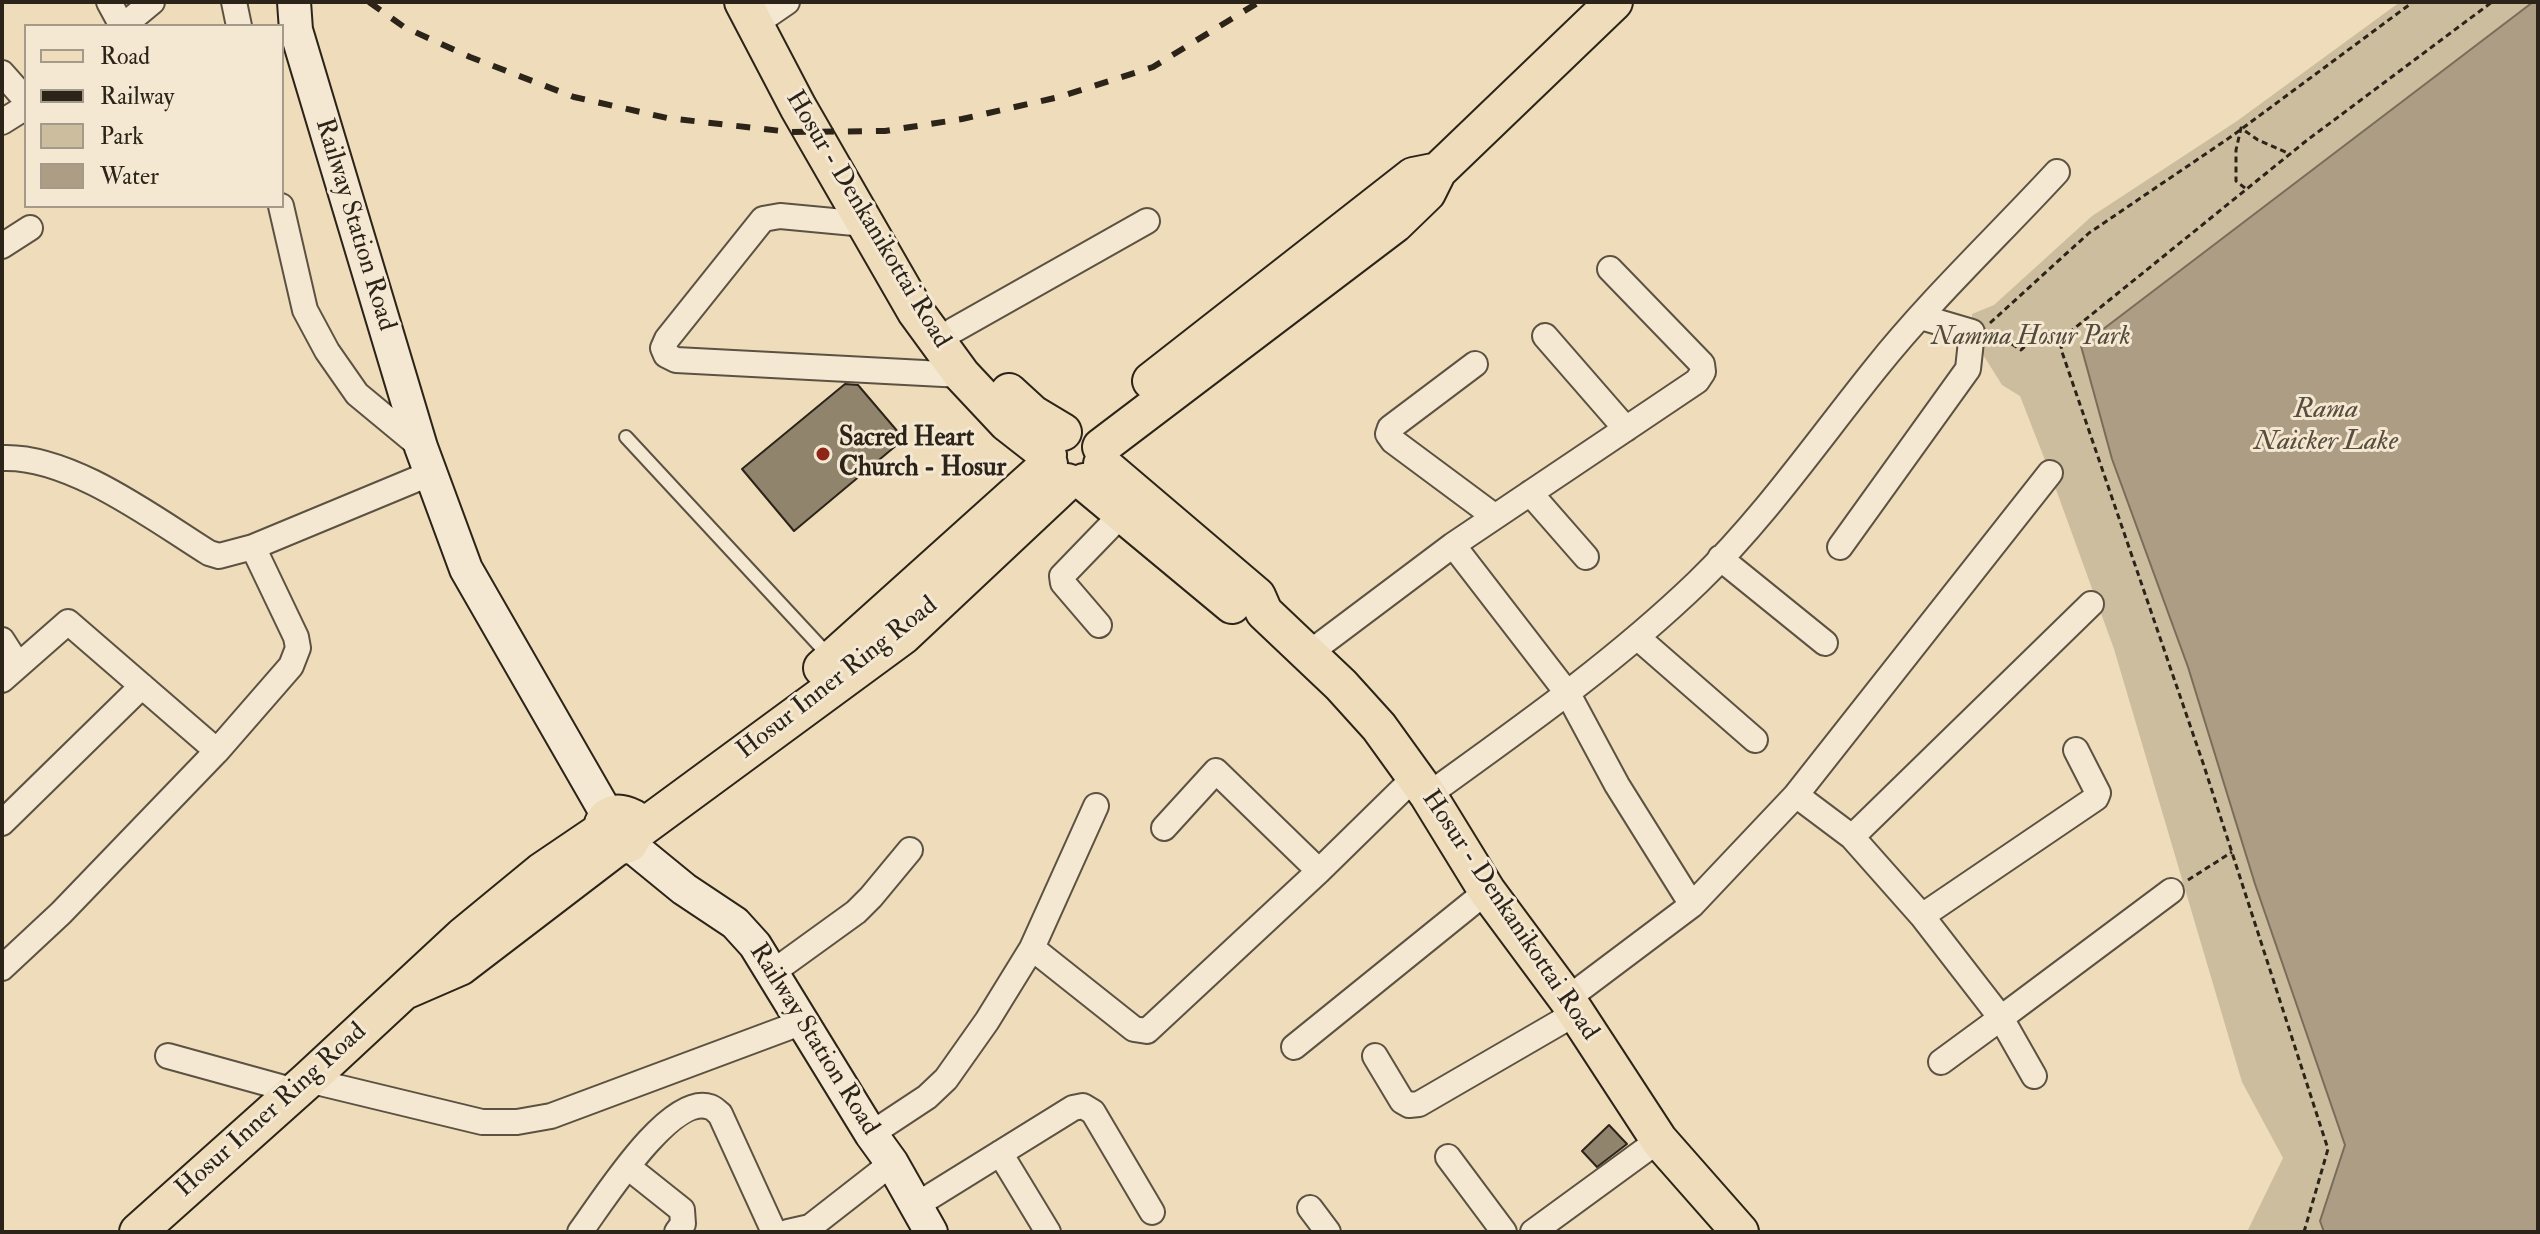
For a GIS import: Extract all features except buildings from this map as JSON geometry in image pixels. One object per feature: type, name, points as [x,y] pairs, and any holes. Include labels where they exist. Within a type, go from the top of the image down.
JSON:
[{"type":"main road","name":"Railway Station Road","points":[[294,2],[296,30],[425,461],[466,569],[619,830],[684,889],[735,923],[755,945],[892,1163],[923,1219]]},
{"type":"main road","name":"Hosur Inner Ring Road","points":[[619,830],[833,660],[1075,457],[1395,224],[1427,193],[1438,171],[1614,2]]},
{"type":"main road","name":"Hosur - Denkanikottai Road","points":[[764,9],[865,224],[916,312],[962,375],[1007,423],[1075,457],[1257,596],[1264,612],[1359,703],[1422,786],[1487,891],[1571,1006],[1659,1140],[1740,1232]]},
{"type":"main road","name":"Hosur - Denkanikottai Road","points":[[764,9],[853,172],[931,299],[997,382],[1075,457],[1121,515],[1243,613],[1264,612]]},
{"type":"main road","name":"Hosur Inner Ring Road","points":[[138,1232],[485,917],[542,871],[619,830],[903,636],[1075,457]]},
{"type":"street","points":[[109,2],[121,24]]},
{"type":"street","points":[[124,24],[152,2]]},
{"type":"street","points":[[234,2],[239,24]]},
{"type":"street","points":[[2,73],[24,98]]},
{"type":"street","points":[[2,122],[24,108]]},
{"type":"street","points":[[1032,948],[1134,1029],[1147,1031],[1319,871],[1422,786],[1568,694],[1637,637],[1720,558],[1773,501],[1878,365],[2057,172]]},
{"type":"street","name":"Railway Station Road","points":[[281,208],[305,310],[327,351],[357,394],[425,461]]},
{"type":"street","points":[[865,224],[780,216],[763,219],[667,339],[663,348],[666,355],[676,360],[962,375]]},
{"type":"street","points":[[954,330],[1147,221]]},
{"type":"street","points":[[2,246],[30,228]]},
{"type":"street","points":[[1308,654],[1494,516],[1697,381],[1703,372],[1702,364],[1610,269]]},
{"type":"street","points":[[1840,547],[1968,369],[1972,332],[1921,317]]},
{"type":"street","points":[[1545,336],[1626,429]]},
{"type":"street","points":[[1475,364],[1390,428],[1388,434],[1393,441],[1494,516]]},
{"type":"street","points":[[2,458],[53,467],[94,482],[209,553],[219,556],[253,547],[425,461]]},
{"type":"street","points":[[1375,1056],[1402,1101],[1409,1105],[1419,1104],[1571,1006],[1692,905],[1796,795],[2050,473]]},
{"type":"street","points":[[1530,493],[1586,557]]},
{"type":"street","points":[[1099,625],[1063,583],[1062,576],[1121,515]]},
{"type":"street","points":[[1453,545],[1568,694],[1617,785],[1692,905]]},
{"type":"street","points":[[2,968],[61,913],[217,751],[291,666],[298,648],[296,637],[253,547]]},
{"type":"street","points":[[1720,558],[1825,643]]},
{"type":"street","points":[[1852,837],[2091,604]]},
{"type":"street","points":[[2,640],[10,672],[68,622],[217,751]]},
{"type":"street","points":[[1637,637],[1755,740]]},
{"type":"street","points":[[2,823],[142,686]]},
{"type":"street","points":[[1922,916],[2096,798],[2098,793],[2076,750]]},
{"type":"street","points":[[1164,828],[1209,764],[1319,871]]},
{"type":"street","points":[[1796,795],[1852,837],[1922,916],[2001,1018],[2034,1076]]},
{"type":"street","points":[[871,1134],[927,1097],[946,1079],[987,1021],[1032,948],[1096,806]]},
{"type":"street","points":[[773,972],[856,912],[910,850]]},
{"type":"street","points":[[1294,1047],[1487,891]]},
{"type":"street","points":[[1941,1062],[2171,891]]},
{"type":"street","points":[[168,1056],[482,1122],[517,1122],[551,1116],[803,1022]]},
{"type":"street","points":[[580,1232],[628,1167],[672,1117],[696,1107],[710,1106],[720,1114],[774,1232]]},
{"type":"street","points":[[923,1219],[1000,1153],[1073,1108],[1083,1106],[1093,1112],[1152,1212]]},
{"type":"street","points":[[1533,1232],[1659,1140]]},
{"type":"street","points":[[1000,1153],[1048,1232]]},
{"type":"street","points":[[1448,1157],[1504,1232]]},
{"type":"street","points":[[802,1230],[892,1163]]},
{"type":"street","points":[[628,1167],[682,1210],[683,1224],[677,1232]]},
{"type":"street","points":[[1310,1208],[1328,1232]]},
{"type":"lane","points":[[626,437],[833,660]]},
{"type":"path","points":[[2069,333],[2040,332],[2021,350],[1986,327],[2089,233],[2241,128],[2413,2]]},
{"type":"path","points":[[2304,1232],[2328,1149],[2060,340],[2290,154],[2492,2]]},
{"type":"path","points":[[2241,128],[2258,140],[2290,154]]},
{"type":"path","points":[[2241,128],[2236,150],[2236,181],[2246,189]]},
{"type":"path","points":[[2171,891],[2232,852]]},
{"type":"green space","name":"Namma Hosur Park","points":[[2400,2],[2533,2],[2081,346],[2188,667],[2255,884],[2345,1145],[2321,1221],[2324,1232],[2247,1232],[2283,1158],[2242,1082],[2114,649],[2050,473],[2020,396],[2002,385],[1972,337],[1972,314],[1994,305],[2092,216],[2237,121]]},
{"type":"water","name":"Rama Naicker Lake","points":[[2533,2],[2538,2],[2538,1232],[2324,1232],[2320,1221],[2345,1145],[2255,884],[2188,667],[2112,459],[2081,346]]},
{"type":"railway","points":[[369,2],[404,27],[470,57],[574,97],[667,118],[790,132],[885,131],[962,119],[1059,97],[1153,67],[1259,2]]},
{"type":"place","name":"Sacred Heart Church - Hosur","points":[[823,454]]}]
